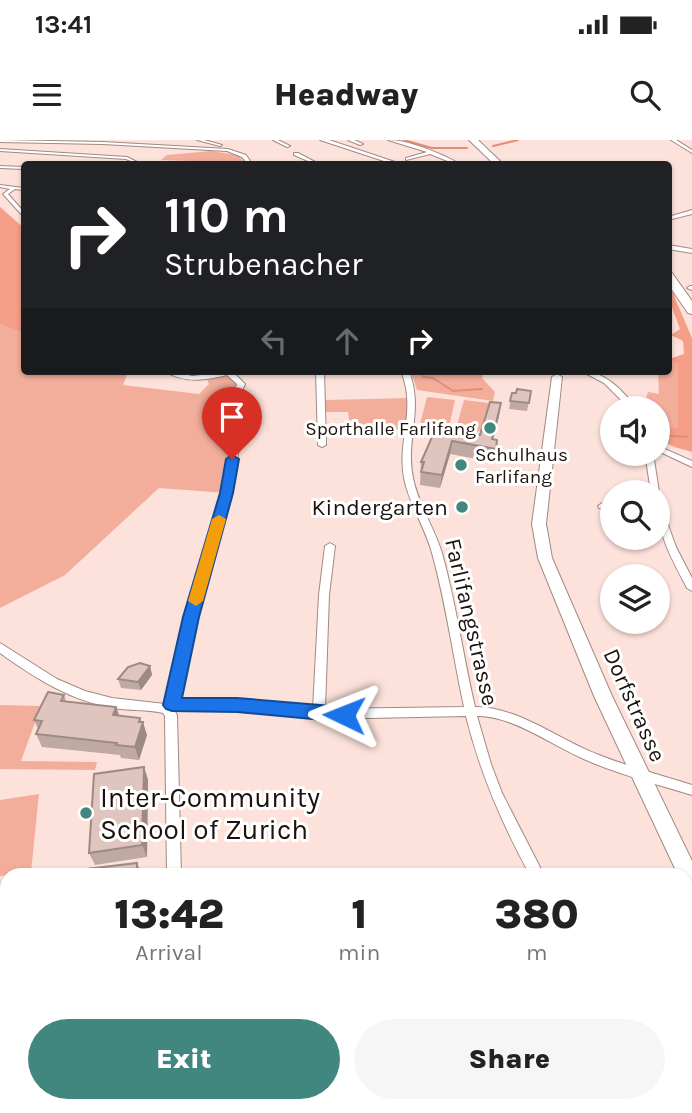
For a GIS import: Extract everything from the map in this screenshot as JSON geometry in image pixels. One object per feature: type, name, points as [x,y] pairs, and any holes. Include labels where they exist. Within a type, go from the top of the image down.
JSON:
[{"type":"highway","points":[[472,140],[495,161]]},
{"type":"highway","points":[[672,270],[688,292],[692,310]]},
{"type":"highway","points":[[672,278],[688,292]]},
{"type":"street","points":[[200,140],[230,149],[228,150]]},
{"type":"street","points":[[275,140],[288,146]]},
{"type":"street","points":[[323,140],[388,161]]},
{"type":"street","points":[[350,140],[361,144]]},
{"type":"street","points":[[390,140],[451,161]]},
{"type":"street","points":[[673,140],[692,152]]},
{"type":"street","points":[[0,141],[228,150],[244,156],[248,161]]},
{"type":"street","points":[[0,150],[127,158],[133,161]]},
{"type":"street","points":[[408,159],[431,152]]},
{"type":"street","points":[[296,154],[311,161]]},
{"type":"street","points":[[0,167],[21,168]]},
{"type":"street","points":[[0,186],[21,189]]},
{"type":"street","points":[[15,188],[5,194],[21,211]]},
{"type":"street","points":[[672,218],[692,212]]},
{"type":"street","points":[[672,248],[692,251]]},
{"type":"street","points":[[176,375],[214,375]]},
{"type":"street","points":[[174,868],[169,707],[226,493],[239,429],[233,402],[241,384],[234,375]]},
{"type":"street","points":[[320,375],[323,445]]},
{"type":"street","name":"Farlifangstrasse","points":[[407,375],[411,385],[413,410],[408,477],[413,496],[437,552],[471,710],[495,789],[513,832],[533,868]]},
{"type":"street","points":[[594,375],[607,381],[621,396]]},
{"type":"street","name":"Dorfstrasse","points":[[557,377],[540,513],[540,538],[545,558],[638,772],[685,868]]},
{"type":"street","points":[[670,453],[692,464]]},
{"type":"street","points":[[670,544],[692,588]]},
{"type":"street","points":[[319,714],[324,594],[330,546]]},
{"type":"street","points":[[0,647],[41,677],[63,689],[93,699],[169,707],[237,705],[319,714],[485,711],[518,721],[595,759],[692,790]]},
{"type":"shaded area","points":[[211,151],[238,155],[243,161],[161,160],[167,155]]},
{"type":"shaded area","points":[[0,207],[21,225],[21,333],[0,324]]},
{"type":"shaded area","points":[[672,291],[692,338],[692,452],[670,445],[670,428],[678,428],[678,364],[672,358],[684,354],[683,341],[672,334],[680,329],[672,307]]},
{"type":"shaded area","points":[[0,324],[21,333],[21,375],[127,375],[123,385],[199,394],[209,384],[206,377],[232,375],[241,384],[233,402],[239,429],[226,493],[159,488],[65,575],[0,608]]},
{"type":"shaded area","points":[[672,360],[678,363],[678,429],[670,429],[670,396],[647,396],[648,392],[659,394],[658,375],[672,375]]},
{"type":"shaded area","points":[[412,375],[483,375],[482,378],[495,392],[493,401],[417,390]]},
{"type":"shaded area","points":[[427,397],[455,400],[449,427],[420,424]]},
{"type":"shaded area","points":[[409,398],[407,430],[350,427],[348,412],[326,412],[325,400]]},
{"type":"shaded area","points":[[464,400],[489,403],[482,432],[457,425]]},
{"type":"shaded area","points":[[0,705],[41,706],[21,761],[97,762],[95,770],[0,769]]},
{"type":"shaded area","points":[[39,794],[31,868],[0,868],[0,800]]},
{"type":"building","points":[[517,389],[531,391],[529,403],[510,401],[512,393],[516,393]]},
{"type":"building","points":[[490,402],[501,403],[492,439],[497,440],[496,449],[452,441],[442,475],[421,472],[424,462],[421,462],[436,428],[480,435]]},
{"type":"building","points":[[140,663],[150,666],[138,682],[118,679],[128,667]]},
{"type":"building","points":[[48,692],[64,695],[61,701],[116,707],[113,715],[140,718],[139,722],[143,722],[135,747],[36,734],[42,721],[34,720]]},
{"type":"building","name":"Inter-Community School of Zurich","points":[[144,767],[142,845],[89,853],[94,774]]},
{"type":"building","points":[[137,863],[137,868],[96,868]]},
{"type":"waterway","points":[[404,140],[432,148],[467,148]]},
{"type":"waterway","points":[[493,146],[518,140]]},
{"type":"waterway","points":[[422,375],[433,378],[453,391],[482,389]]},
{"type":"waterway","points":[[670,436],[687,437]]},
{"type":"slow traffic","points":[[196,601],[219,519]]},
{"type":"place","name":"Sporthalle Farlifang","points":[[490,428]]},
{"type":"place","name":"Schulhaus Farlifang","points":[[461,465]]},
{"type":"place","name":"Kindergarten","points":[[462,507]]},
{"type":"place","name":"Inter-Community School of Zurich","points":[[86,813]]},
{"type":"route","points":[[232,459],[226,493],[179,666],[172,705],[237,705],[344,715]]}]
